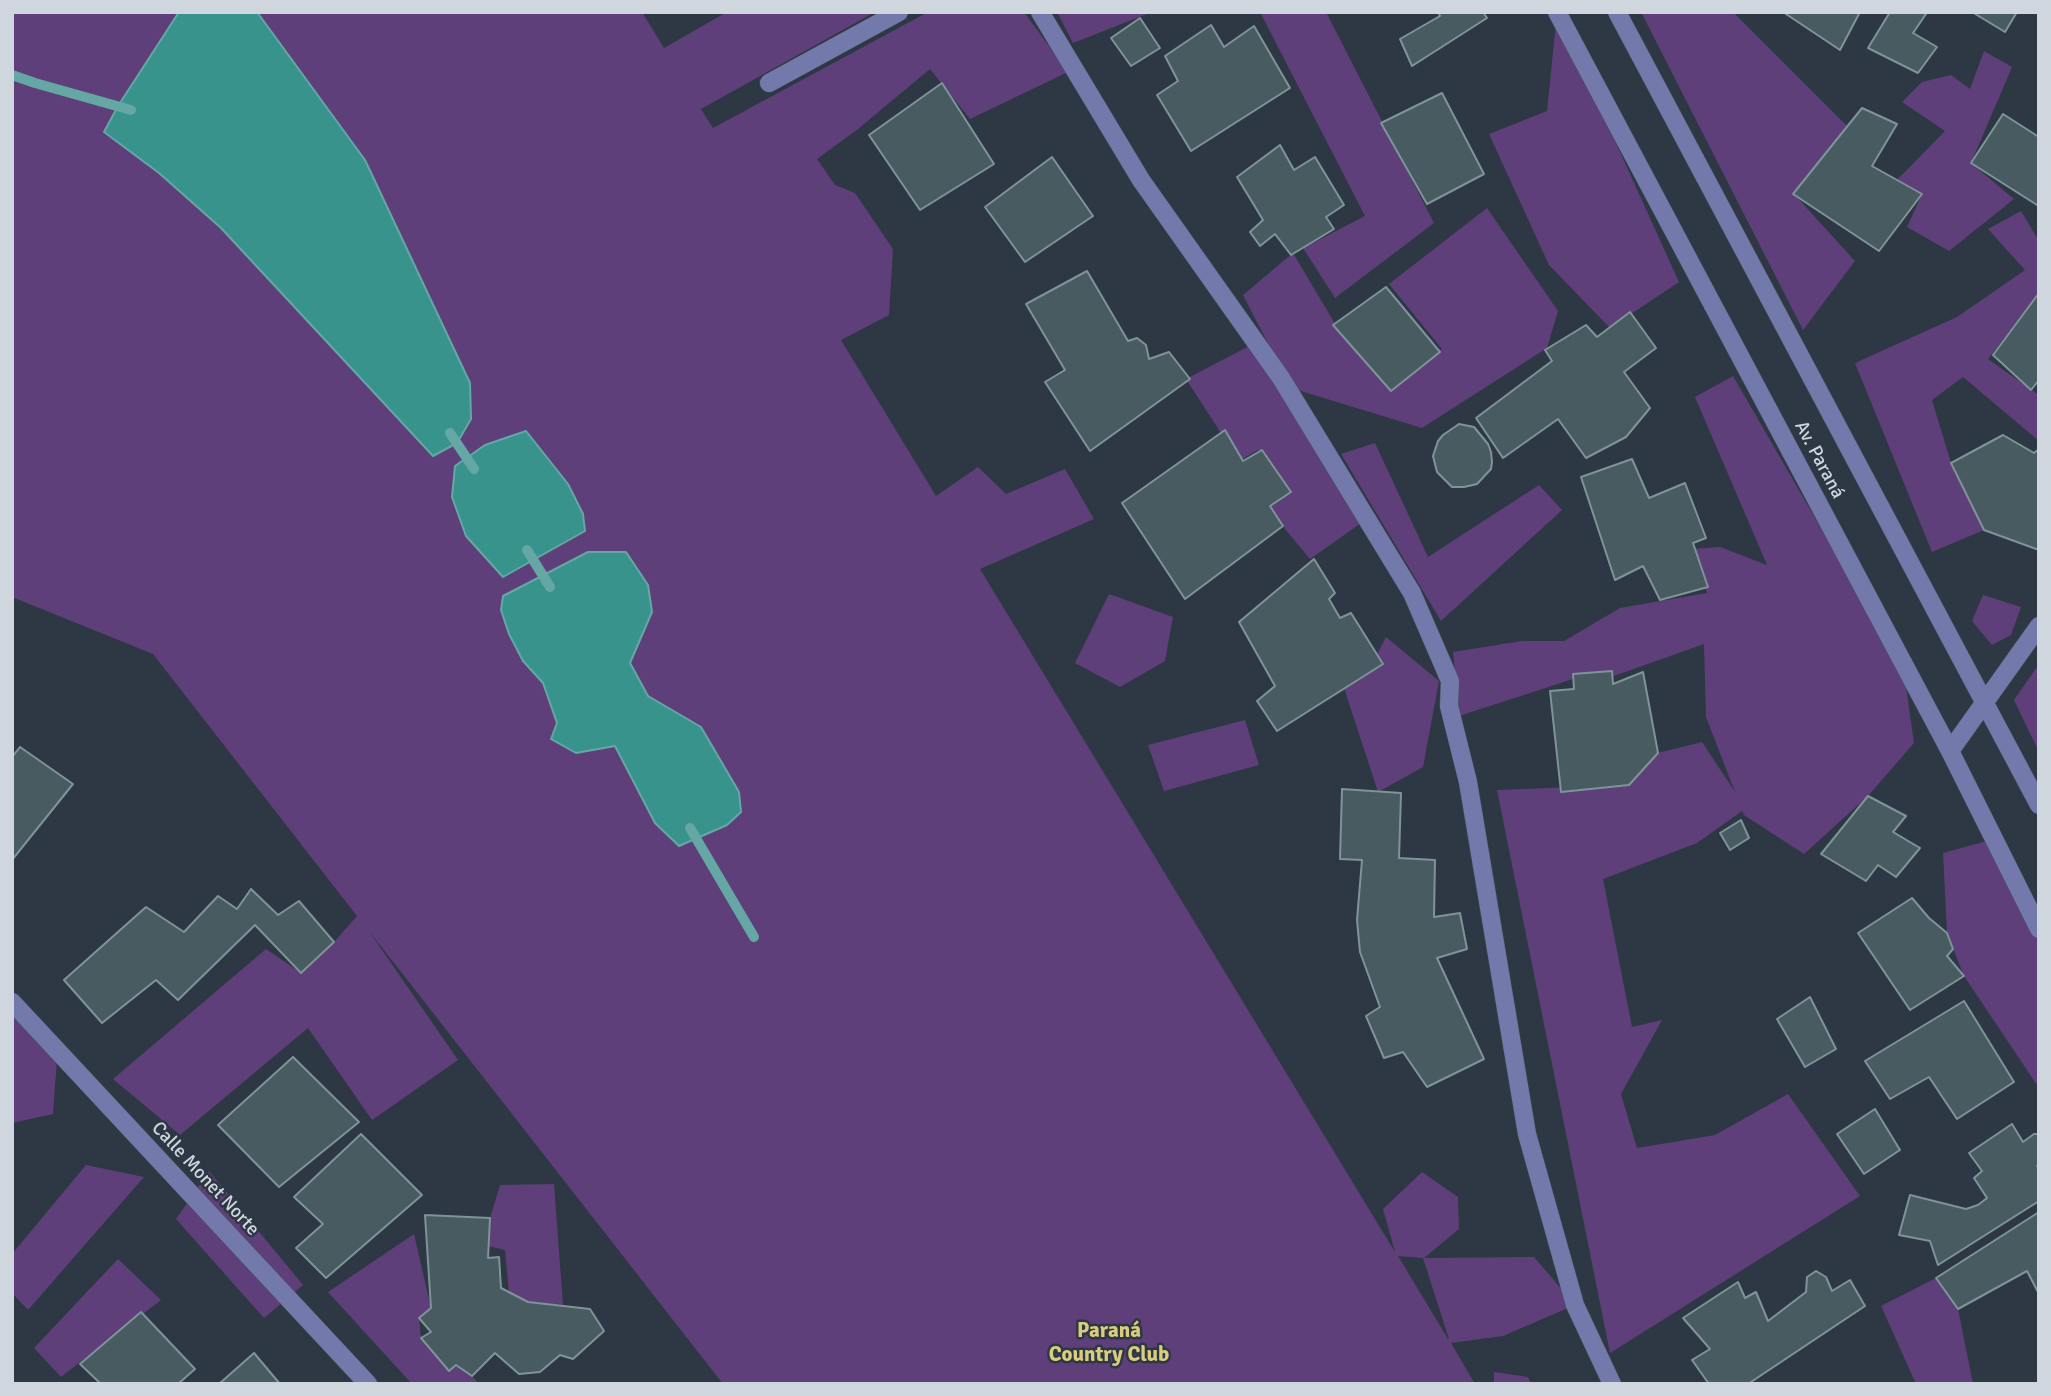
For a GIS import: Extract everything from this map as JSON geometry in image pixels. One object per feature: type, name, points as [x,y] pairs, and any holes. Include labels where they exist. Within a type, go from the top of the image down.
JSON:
[{"type":"street","points":[[769,83],[898,12]]},
{"type":"street","points":[[1040,12],[1141,180],[1285,384],[1412,593],[1450,681],[1449,706],[1468,782],[1527,1134],[1575,1305],[1612,1384]]},
{"type":"street","name":"Av. Paraná","points":[[1557,12],[1950,751],[2039,929]]},
{"type":"street","name":"Av. Paraná","points":[[1617,12],[2039,805]]},
{"type":"street","points":[[1950,751],[2039,626]]},
{"type":"street","name":"Calle Monet Norte","points":[[12,1002],[368,1384]]},
{"type":"shaded area","name":"Paraná Country Club","points":[[12,12],[642,12],[664,48],[727,12],[875,12],[701,109],[713,128],[928,12],[1024,12],[1068,72],[970,119],[930,69],[817,159],[835,185],[855,193],[893,249],[889,315],[841,340],[936,496],[978,467],[1006,494],[1065,469],[1094,519],[980,569],[1395,1252],[1383,1209],[1422,1172],[1458,1197],[1459,1229],[1424,1258],[1534,1257],[1575,1305],[1503,1336],[1451,1343],[1475,1384],[723,1384],[369,931],[458,1060],[372,1120],[308,1028],[180,1135],[113,1079],[266,949],[301,973],[357,916],[153,654],[12,597]],"holes":[[[1398,1256],[1423,1258],[1449,1339]]]},
{"type":"shaded area","points":[[179,12],[257,12],[365,160],[470,383],[471,419],[457,443],[433,456],[221,228],[159,173],[104,132]]},
{"type":"shaded area","points":[[1057,12],[1152,12],[1073,43]]},
{"type":"shaded area","points":[[1260,12],[1326,12],[1434,223],[1335,298],[1303,248],[1365,216]]},
{"type":"shaded area","points":[[1641,12],[1733,12],[1847,126],[1794,194],[1855,261],[1803,330]]},
{"type":"shaded area","points":[[1557,13],[1679,282],[1610,328],[1549,265],[1489,134],[1547,111]]},
{"type":"shaded area","points":[[1984,51],[2012,67],[1971,163],[2014,199],[1949,251],[1907,227],[1922,194],[1897,180],[1945,131],[1902,102],[1922,82],[1951,75],[1970,89]]},
{"type":"shaded area","points":[[1487,208],[1558,311],[1547,348],[1422,428],[1291,388],[1243,295],[1293,253],[1334,322],[1393,388],[1442,349],[1389,284]]},
{"type":"shaded area","points":[[2021,211],[2039,241],[2039,293],[1988,359],[2039,395],[2039,441],[1963,377],[1932,400],[1951,463],[1984,530],[1932,552],[1855,363],[1957,317],[2025,270],[1988,229]]},
{"type":"shaded area","points":[[1253,344],[1364,521],[1310,559],[1265,505],[1287,492],[1258,450],[1239,461],[1186,379]]},
{"type":"shaded area","points":[[1733,376],[1904,672],[1914,743],[1868,796],[1804,854],[1744,815],[1742,811],[1697,843],[1603,879],[1632,1027],[1662,1020],[1621,1094],[1637,1148],[1715,1135],[1788,1094],[1860,1196],[1610,1353],[1497,790],[1629,785],[1658,753],[1702,742],[1735,792],[1706,717],[1704,644],[1611,677],[1573,679],[1459,716],[1453,652],[1522,641],[1564,641],[1620,608],[1707,593],[1692,549],[1720,547],[1767,565],[1695,397]]},
{"type":"shaded area","points":[[526,431],[568,484],[583,514],[585,531],[503,577],[466,536],[452,497],[455,466],[485,445]]},
{"type":"shaded area","points":[[1375,443],[1428,557],[1539,485],[1562,510],[1441,621],[1341,454]]},
{"type":"shaded area","points":[[588,552],[626,552],[648,585],[652,612],[630,663],[648,696],[701,727],[739,792],[741,812],[727,825],[679,846],[655,823],[615,746],[576,753],[551,739],[557,723],[543,683],[523,661],[509,634],[501,610],[503,596]]},
{"type":"shaded area","points":[[1109,594],[1173,617],[1165,661],[1120,687],[1075,663]]},
{"type":"shaded area","points":[[1983,595],[2021,607],[2011,635],[1992,645],[1972,621]]},
{"type":"shaded area","points":[[1386,637],[1439,681],[1423,767],[1378,792],[1342,682],[1372,664]]},
{"type":"shaded area","points":[[2039,664],[2039,752],[2014,700]]},
{"type":"shaded area","points":[[1245,720],[1259,765],[1164,791],[1148,745]]},
{"type":"shaded area","points":[[1994,839],[2039,927],[2039,1088],[1964,976],[1947,933],[1943,853]]},
{"type":"shaded area","points":[[12,1014],[57,1059],[53,1114],[12,1123]]},
{"type":"shaded area","points":[[86,1165],[144,1177],[28,1310],[12,1293],[12,1254]]},
{"type":"shaded area","points":[[209,1171],[303,1285],[264,1318],[176,1219]]},
{"type":"shaded area","points":[[554,1184],[563,1305],[528,1302],[509,1292],[505,1250],[488,1246],[490,1218],[500,1185]]},
{"type":"shaded area","points":[[414,1234],[431,1308],[419,1318],[421,1338],[448,1370],[456,1365],[479,1384],[412,1384],[328,1292]]},
{"type":"shaded area","points":[[118,1259],[161,1300],[61,1377],[34,1348]]},
{"type":"shaded area","points":[[1936,1278],[1958,1309],[1973,1384],[1916,1384],[1881,1306]]},
{"type":"shaded area","points":[[1494,1372],[1528,1377],[1531,1384],[1494,1384]]},
{"type":"building","points":[[1438,12],[1483,12],[1487,18],[1412,66],[1400,39],[1440,16]]},
{"type":"building","points":[[1783,12],[1860,12],[1840,50]]},
{"type":"building","points":[[1890,12],[1926,14],[1913,33],[1937,47],[1918,73],[1868,48]]},
{"type":"building","points":[[1972,12],[2017,12],[2005,32]]},
{"type":"building","points":[[1140,18],[1160,48],[1131,66],[1111,38]]},
{"type":"building","points":[[1211,25],[1224,47],[1254,26],[1290,88],[1191,151],[1157,95],[1178,81],[1165,56]]},
{"type":"building","points":[[942,83],[994,164],[920,210],[869,135]]},
{"type":"building","points":[[1442,93],[1484,174],[1427,204],[1381,123]]},
{"type":"building","points":[[1862,108],[1897,124],[1872,166],[1922,194],[1879,251],[1793,194]]},
{"type":"building","points":[[2003,114],[2039,137],[2037,205],[1971,163]]},
{"type":"building","points":[[1280,145],[1294,170],[1315,157],[1344,205],[1326,217],[1334,229],[1291,255],[1275,234],[1260,246],[1250,232],[1263,220],[1237,177]]},
{"type":"building","points":[[1052,157],[1093,216],[1025,262],[985,207]]},
{"type":"building","points":[[1087,271],[1128,341],[1137,338],[1146,345],[1149,359],[1169,352],[1190,379],[1090,451],[1045,382],[1065,370],[1026,304]]},
{"type":"building","points":[[1386,287],[1440,352],[1391,391],[1333,325]]},
{"type":"building","points":[[2039,293],[2039,380],[2031,390],[1993,355]]},
{"type":"building","points":[[1630,312],[1656,348],[1624,372],[1650,408],[1626,437],[1586,458],[1558,419],[1503,458],[1476,418],[1552,361],[1545,350],[1586,325],[1597,337]]},
{"type":"building","points":[[1459,424],[1474,427],[1488,444],[1492,462],[1491,469],[1477,484],[1452,487],[1437,472],[1433,456],[1438,441]]},
{"type":"building","points":[[1225,430],[1243,461],[1262,450],[1291,492],[1270,506],[1283,526],[1185,599],[1122,503]]},
{"type":"building","points":[[2003,435],[2034,453],[2039,449],[2039,550],[1984,530],[1951,463]]},
{"type":"building","points":[[1632,459],[1649,498],[1685,483],[1706,538],[1693,543],[1708,587],[1660,600],[1643,566],[1615,580],[1581,477]]},
{"type":"building","points":[[1314,559],[1335,593],[1329,599],[1340,618],[1351,613],[1383,664],[1277,731],[1257,701],[1275,686],[1239,622]]},
{"type":"building","points":[[1612,671],[1613,684],[1643,672],[1658,753],[1629,785],[1561,792],[1550,691],[1574,689],[1573,674]]},
{"type":"building","points":[[20,747],[73,784],[12,860],[12,757]]},
{"type":"building","points":[[1342,789],[1401,793],[1399,858],[1435,860],[1434,917],[1460,913],[1467,949],[1437,958],[1484,1059],[1427,1087],[1403,1052],[1384,1058],[1366,1016],[1380,1007],[1360,952],[1357,920],[1362,860],[1340,859]]},
{"type":"building","points":[[1868,796],[1906,816],[1893,832],[1920,848],[1896,877],[1878,865],[1866,881],[1821,854]]},
{"type":"building","points":[[1741,820],[1749,838],[1730,850],[1720,833]]},
{"type":"building","points":[[251,889],[278,915],[299,901],[334,942],[301,973],[255,925],[178,1000],[156,980],[102,1023],[64,980],[146,907],[184,932],[218,896],[237,909]]},
{"type":"building","points":[[1912,898],[1929,918],[1947,933],[1953,949],[1947,956],[1964,976],[1910,1010],[1858,933]]},
{"type":"building","points":[[1810,997],[1836,1049],[1805,1067],[1777,1019]]},
{"type":"building","points":[[1964,1001],[2014,1082],[1957,1119],[1929,1077],[1890,1099],[1865,1061]]},
{"type":"building","points":[[293,1057],[359,1122],[279,1187],[218,1125]]},
{"type":"building","points":[[1875,1109],[1900,1150],[1864,1174],[1837,1134]]},
{"type":"building","points":[[2012,1124],[2023,1142],[2034,1134],[2039,1134],[2039,1201],[1938,1265],[1930,1241],[1899,1235],[1910,1195],[1966,1209],[1978,1205],[1987,1198],[1974,1178],[1982,1171],[1969,1153]]},
{"type":"building","points":[[361,1134],[422,1195],[326,1278],[296,1248],[323,1224],[294,1197]]},
{"type":"building","points":[[2039,1212],[2039,1294],[2027,1271],[1958,1309],[1936,1278]]},
{"type":"building","points":[[425,1215],[490,1218],[488,1258],[499,1257],[501,1288],[528,1302],[590,1309],[604,1331],[573,1359],[560,1355],[540,1372],[519,1374],[495,1353],[472,1376],[456,1365],[449,1371],[421,1338],[431,1332],[419,1318],[431,1308]]},
{"type":"building","points":[[1816,1271],[1826,1277],[1832,1291],[1850,1280],[1865,1306],[1748,1384],[1709,1384],[1692,1360],[1710,1349],[1683,1318],[1738,1282],[1745,1298],[1756,1292],[1768,1321],[1806,1292],[1807,1277]]},
{"type":"building","points":[[141,1312],[195,1369],[178,1384],[101,1384],[80,1364]]},
{"type":"building","points":[[254,1353],[280,1384],[219,1384]]},
{"type":"waterway","points":[[12,75],[131,110]]},
{"type":"waterway","points":[[450,433],[474,469]]},
{"type":"waterway","points":[[527,550],[550,587]]},
{"type":"waterway","points":[[690,828],[754,937]]},
{"type":"district","name":"Paraná Country Club","points":[[1109,1343]]}]
